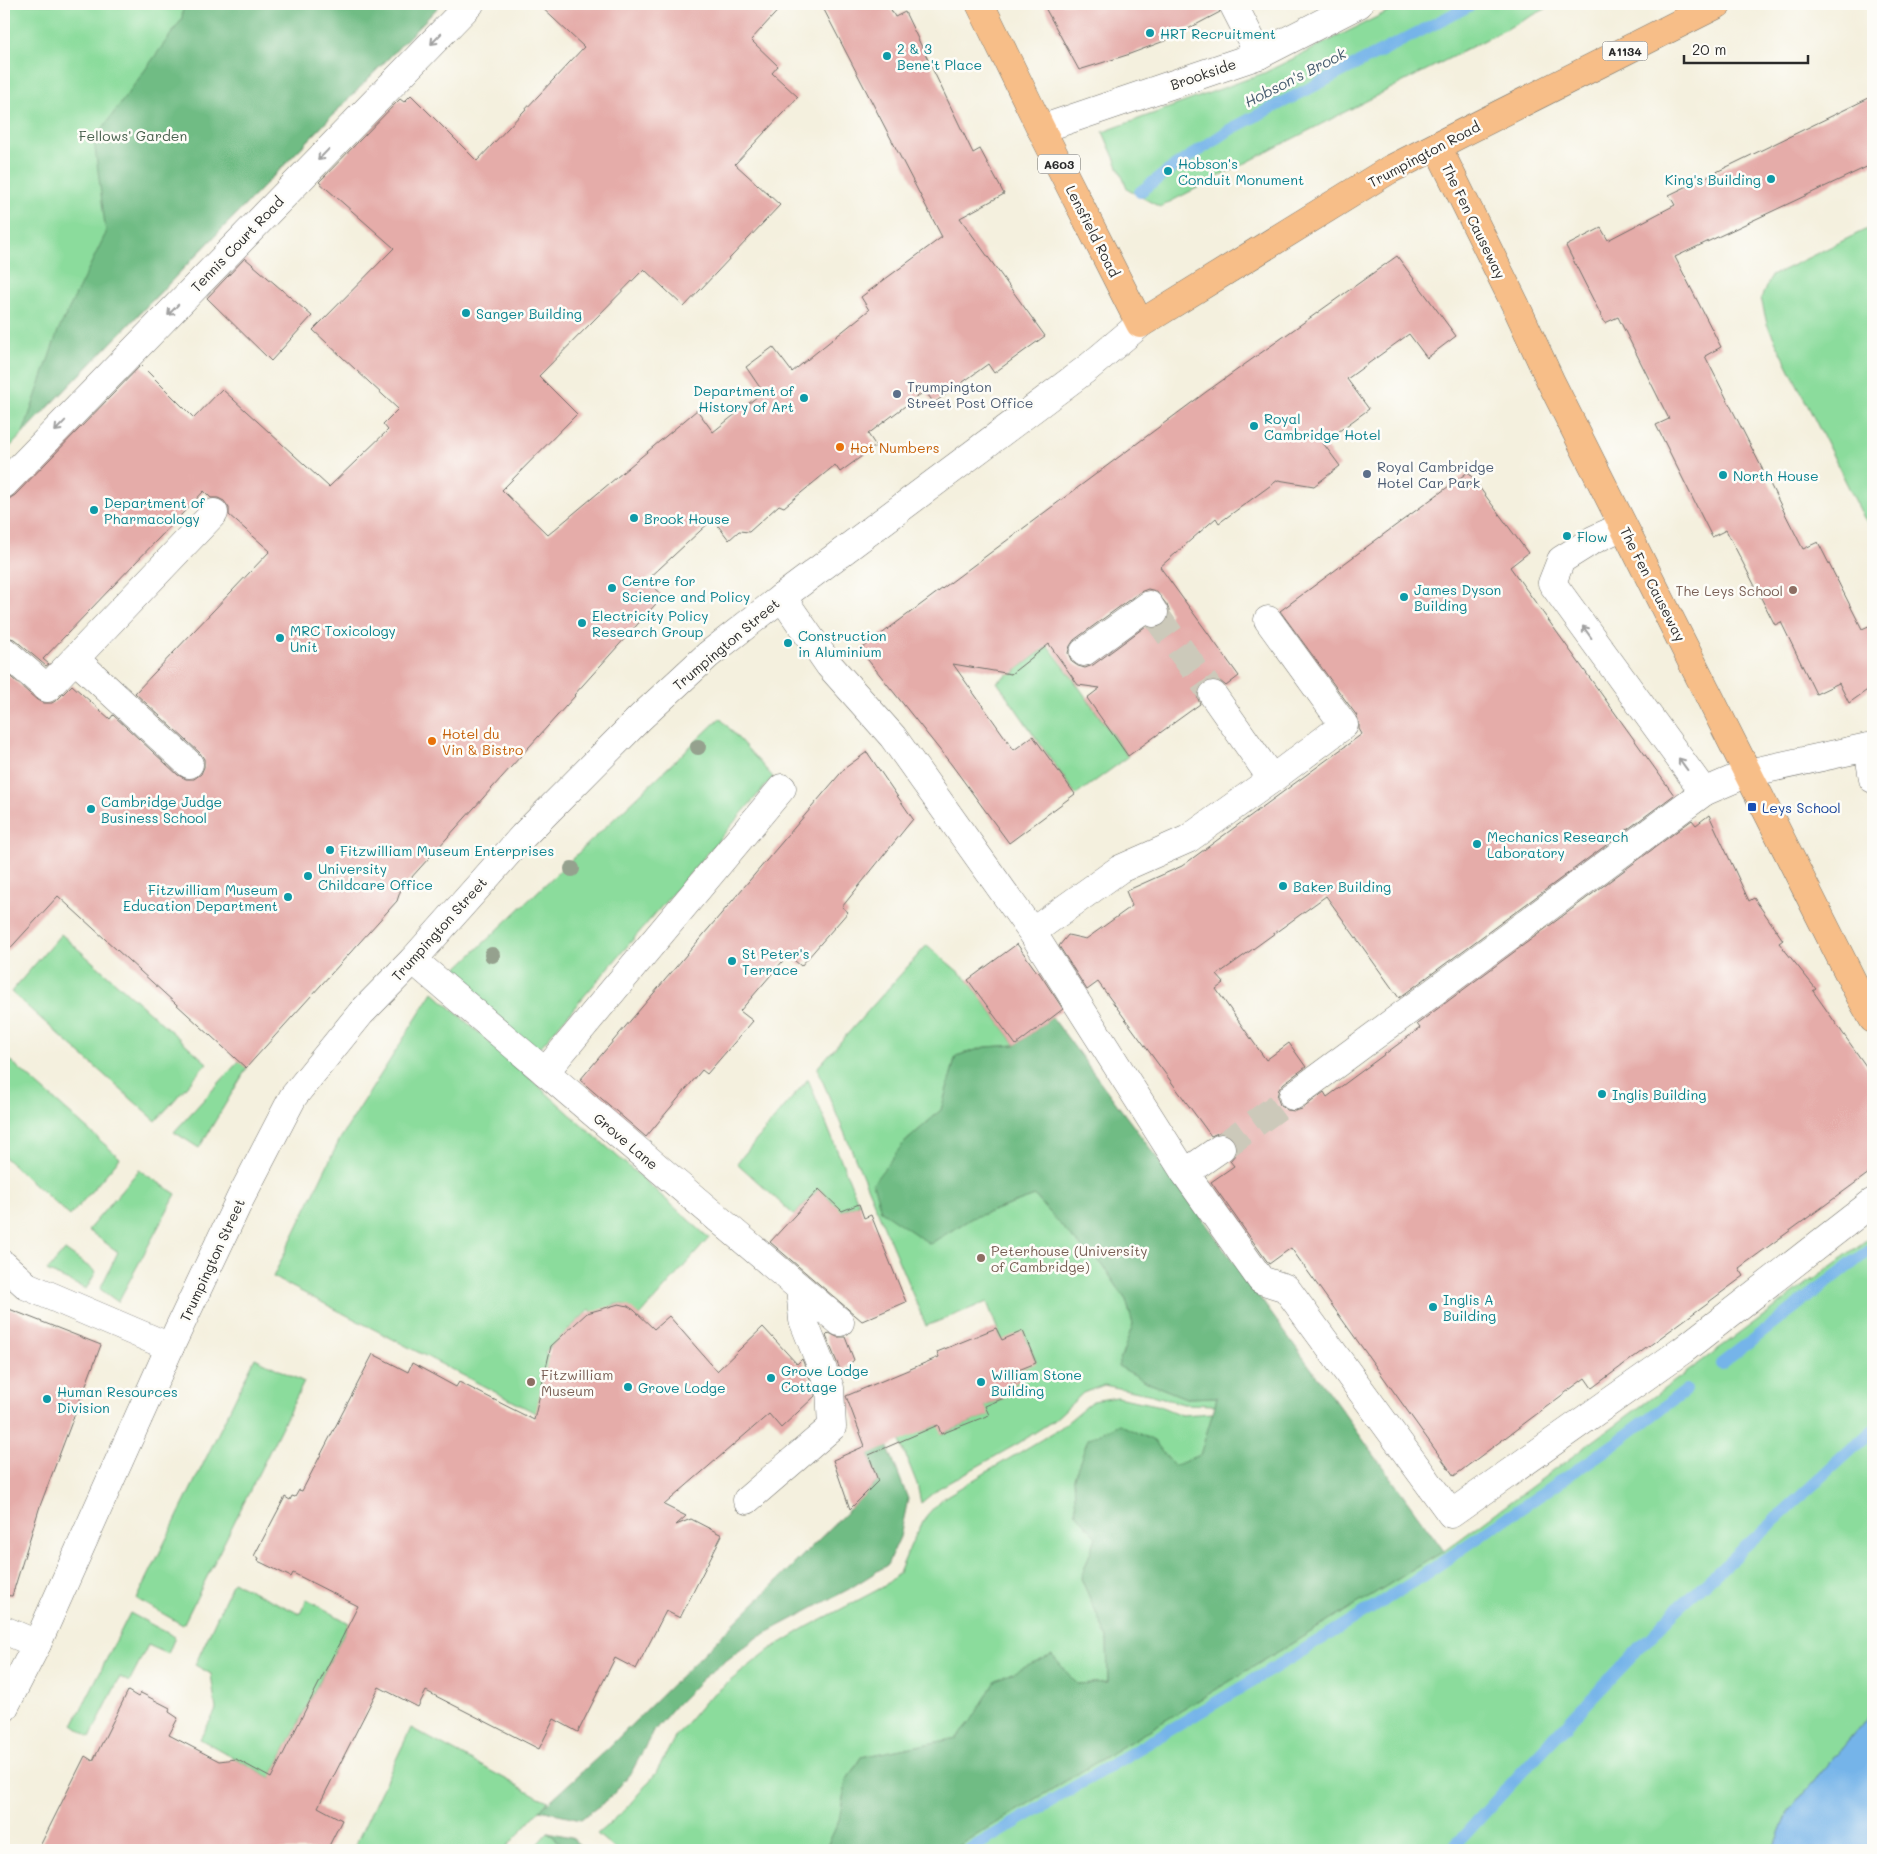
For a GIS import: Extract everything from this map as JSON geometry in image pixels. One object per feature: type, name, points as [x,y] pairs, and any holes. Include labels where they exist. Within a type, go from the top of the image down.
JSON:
[{"type":"main road","name":"Lensfield Road","points":[[980,4],[1140,324]]},
{"type":"main road","name":"Trumpington Road","points":[[1140,324],[1388,170],[1718,4]]},
{"type":"main road","name":"The Fen Causeway","points":[[1437,146],[1516,306],[1551,382],[1873,1019]]},
{"type":"street","name":"Tennis Court Road","points":[[4,484],[470,4]]},
{"type":"street","points":[[1233,4],[1259,54]]},
{"type":"street","name":"Brookside","points":[[1041,129],[1259,54],[1359,4]]},
{"type":"street","name":"Trumpington Street","points":[[4,1708],[37,1644],[170,1347],[240,1199],[293,1097],[361,1013],[413,960],[522,836],[641,717],[708,655],[782,597],[1089,367],[1140,324]]},
{"type":"street","points":[[4,651],[47,688],[214,513]]},
{"type":"street","points":[[1623,526],[1593,540],[1561,560],[1552,583],[1704,792]]},
{"type":"street","points":[[782,597],[829,665],[893,737],[1032,932],[1185,1173],[1261,1280],[1286,1288],[1451,1514],[1683,1350],[1873,1202]]},
{"type":"street","points":[[1084,652],[1149,605],[1154,614]]},
{"type":"street","points":[[1032,932],[1120,869],[1188,839],[1272,779],[1344,724],[1268,620]]},
{"type":"street","points":[[75,659],[189,764]]},
{"type":"street","points":[[1212,695],[1272,779]]},
{"type":"street","points":[[1293,1096],[1704,792],[1748,772],[1868,747],[1873,779]]},
{"type":"street","points":[[545,1072],[782,788]]},
{"type":"street","name":"Grove Lane","points":[[413,960],[840,1322]]},
{"type":"street","points":[[1185,1173],[1221,1148]]},
{"type":"street","points":[[4,1265],[28,1286],[170,1347]]},
{"type":"street","points":[[747,1500],[832,1427],[830,1388],[803,1320],[800,1288]]},
{"type":"street","points":[[4,1630],[37,1644]]},
{"type":"green space","name":"Fellows' Garden","points":[[4,4],[441,4],[4,453]]},
{"type":"green space","points":[[183,4],[441,4],[23,433],[58,331],[106,233],[94,140],[182,19]]},
{"type":"green space","points":[[1403,4],[1555,4],[1160,207],[1128,190],[1103,132],[1264,73]]},
{"type":"green space","points":[[1873,226],[1873,529],[1864,518],[1767,324],[1761,298],[1771,276]]},
{"type":"green space","points":[[1048,646],[1128,757],[1076,795],[997,682],[1009,673],[1014,674],[1016,670]]},
{"type":"green space","points":[[720,718],[773,777],[536,1052],[449,976]]},
{"type":"green space","points":[[61,934],[207,1063],[156,1121],[11,992]]},
{"type":"green space","points":[[927,945],[968,980],[1016,1045],[986,1047],[956,1056],[941,1110],[903,1144],[931,1243],[972,1218],[1035,1196],[1076,1242],[1102,1264],[1126,1300],[1133,1324],[1119,1366],[1151,1384],[1186,1398],[1217,1397],[1215,1405],[1183,1404],[1153,1395],[1104,1385],[1083,1393],[1054,1420],[1019,1443],[939,1488],[921,1503],[917,1484],[888,1411],[921,1432],[938,1425],[942,1434],[988,1415],[985,1406],[1004,1398],[1000,1389],[1020,1381],[1016,1371],[1036,1362],[1023,1332],[1002,1341],[987,1302],[926,1326],[817,1068]]},
{"type":"green space","points":[[433,992],[709,1238],[640,1316],[622,1304],[613,1305],[608,1308],[597,1319],[590,1309],[545,1352],[636,1465],[273,1277],[340,1139]]},
{"type":"green space","points":[[1052,1017],[1196,1210],[1444,1551],[952,1850],[825,1850],[839,1821],[846,1781],[861,1757],[957,1738],[971,1721],[996,1680],[1052,1655],[1077,1684],[1108,1682],[1107,1638],[1081,1578],[1096,1537],[1076,1513],[1074,1478],[1088,1439],[1119,1424],[1154,1441],[1174,1466],[1200,1455],[1215,1405],[1217,1397],[1186,1398],[1151,1384],[1118,1366],[1133,1324],[1126,1300],[1102,1264],[1076,1242],[1035,1196],[972,1218],[930,1244],[881,1211],[873,1183],[903,1144],[941,1110],[956,1056],[986,1047],[1016,1045]]},
{"type":"green space","points":[[4,1055],[120,1158],[70,1216],[4,1157]]},
{"type":"green space","points":[[239,1061],[247,1068],[199,1148],[174,1132]]},
{"type":"green space","points":[[808,1079],[859,1204],[837,1213],[832,1201],[819,1189],[794,1215],[737,1163]]},
{"type":"green space","points":[[139,1170],[176,1194],[118,1302],[100,1289],[118,1252],[88,1230]]},
{"type":"green space","points":[[1873,1235],[1873,1712],[1787,1813],[1773,1850],[952,1850],[1444,1551]]},
{"type":"green space","points":[[65,1250],[96,1272],[86,1289],[47,1271]]},
{"type":"green space","points":[[255,1358],[304,1382],[183,1625],[137,1599]]},
{"type":"green space","points":[[1117,1397],[1157,1405],[1181,1415],[1213,1413],[1200,1455],[1174,1467],[1154,1441],[1074,1478],[1076,1513],[1096,1537],[1081,1578],[1107,1638],[1108,1682],[1077,1684],[971,1721],[957,1738],[861,1757],[846,1781],[839,1821],[825,1850],[616,1850],[597,1834],[624,1811],[656,1773],[675,1737],[705,1701],[769,1650],[807,1627],[883,1587],[899,1573],[912,1542],[927,1515],[943,1498],[1059,1429],[1093,1401]]},
{"type":"green space","points":[[876,1416],[908,1499],[900,1537],[887,1565],[849,1589],[755,1639],[703,1678],[675,1706],[653,1732],[632,1771],[610,1798],[581,1819],[540,1810],[607,1749],[878,1481],[866,1446]]},
{"type":"green space","points":[[233,1582],[300,1614],[307,1599],[349,1623],[271,1778],[200,1739],[216,1710],[211,1674],[195,1665]]},
{"type":"green space","points":[[130,1613],[175,1637],[168,1654],[148,1645],[129,1682],[120,1677],[90,1737],[73,1725]]},
{"type":"green space","points":[[411,1728],[548,1801],[504,1850],[353,1850]]},
{"type":"green space","points":[[548,1832],[568,1850],[532,1850]]},
{"type":"green space","points":[[548,1832],[571,1837],[585,1850],[568,1850]]},
{"type":"water","points":[[1873,1712],[1873,1850],[1773,1850],[1787,1813]]},
{"type":"building","points":[[538,4],[784,4],[751,40],[778,66],[772,73],[798,97],[735,164],[780,205],[684,307],[644,269],[539,376],[577,414],[502,490],[548,535],[697,410],[713,432],[763,392],[746,367],[773,347],[792,372],[869,310],[861,297],[942,237],[821,4],[888,4],[895,17],[905,12],[973,153],[980,149],[1004,194],[960,218],[1045,336],[994,373],[988,364],[934,403],[925,391],[868,434],[876,446],[840,472],[835,465],[784,507],[779,505],[749,532],[739,531],[729,540],[713,519],[646,581],[663,596],[401,889],[397,901],[246,1068],[58,896],[4,955],[4,671],[37,700],[44,703],[52,703],[72,685],[110,719],[113,715],[178,775],[186,779],[194,779],[201,774],[204,767],[204,759],[200,753],[135,693],[270,551],[229,515],[229,508],[224,501],[218,498],[211,498],[204,491],[43,659],[49,664],[46,666],[14,639],[4,636],[4,502],[15,495],[141,365],[194,418],[222,389],[329,487],[388,430],[383,424],[398,409],[313,330],[394,248],[319,182],[400,99],[404,102],[411,95],[477,161],[584,47]]},
{"type":"building","points":[[1043,4],[1217,4],[1220,12],[1167,40],[1079,70]]},
{"type":"building","points":[[1873,96],[1873,164],[1675,257],[1721,347],[1705,356],[1803,549],[1818,542],[1862,629],[1873,624],[1873,686],[1849,703],[1839,683],[1816,694],[1781,622],[1775,625],[1726,530],[1712,537],[1656,425],[1669,419],[1618,317],[1605,323],[1566,246],[1601,228],[1608,240],[1675,205],[1669,195]]},
{"type":"building","points":[[1397,256],[1456,336],[1427,358],[1409,334],[1347,379],[1369,409],[1323,443],[1340,466],[1314,486],[1278,480],[1219,523],[1216,518],[1160,567],[1239,676],[1226,686],[1220,681],[1212,679],[1204,683],[1199,688],[1197,696],[1200,704],[1128,756],[1087,698],[1100,688],[1078,685],[1049,644],[1011,674],[953,664],[1014,750],[1033,736],[1075,794],[1009,843],[951,764],[860,650],[1206,392]],"holes":[[[1148,589],[1156,591],[1167,605],[1170,613],[1168,621],[1163,626],[1155,629],[1146,626],[1093,665],[1085,668],[1072,662],[1068,653],[1074,640],[1140,592]]]},
{"type":"building","points":[[245,258],[312,316],[271,361],[207,298]]},
{"type":"building","points":[[1468,472],[1528,553],[1510,567],[1674,795],[1399,998],[1326,896],[1217,975],[1224,983],[1216,989],[1266,1060],[1289,1043],[1306,1067],[1279,1089],[1277,1097],[1280,1105],[1287,1110],[1295,1111],[1302,1109],[1324,1092],[1327,1097],[1420,1028],[1417,1024],[1692,820],[1696,825],[1709,815],[1749,901],[1754,898],[1783,940],[1779,943],[1816,989],[1813,991],[1873,1076],[1873,1170],[1739,1268],[1744,1276],[1592,1388],[1585,1378],[1454,1476],[1291,1248],[1269,1264],[1211,1182],[1234,1166],[1230,1161],[1235,1155],[1237,1147],[1234,1139],[1228,1134],[1220,1132],[1211,1136],[1098,982],[1087,990],[1059,946],[1068,935],[1086,939],[1132,906],[1126,891],[1182,866],[1362,734],[1359,729],[1357,716],[1280,611]]},
{"type":"building","name":"St Peter's Terrace","points":[[867,752],[913,819],[842,907],[848,912],[801,966],[788,955],[740,1011],[753,1021],[707,1074],[702,1070],[646,1137],[580,1080],[845,768]]},
{"type":"building","points":[[1017,944],[1038,971],[1063,1009],[1016,1045],[968,980]]},
{"type":"building","points":[[819,1189],[842,1211],[859,1204],[864,1218],[871,1215],[906,1302],[862,1321],[770,1242]]},
{"type":"building","name":"Fitzwilliam Museum","points":[[619,1304],[634,1310],[654,1329],[669,1316],[717,1371],[763,1327],[797,1364],[802,1359],[815,1391],[815,1396],[781,1428],[769,1414],[664,1505],[686,1516],[676,1525],[691,1519],[722,1535],[680,1618],[666,1611],[636,1669],[615,1658],[578,1732],[554,1719],[539,1749],[426,1691],[418,1707],[379,1687],[318,1807],[342,1820],[327,1850],[38,1850],[85,1756],[93,1761],[128,1691],[138,1697],[141,1693],[170,1708],[169,1712],[178,1718],[169,1735],[219,1761],[236,1759],[271,1778],[358,1606],[293,1573],[291,1577],[258,1561],[259,1558],[254,1556],[285,1497],[290,1500],[292,1496],[295,1497],[299,1490],[302,1491],[373,1354],[408,1372],[412,1363],[456,1387],[459,1382],[534,1420],[551,1346],[587,1313]]},
{"type":"building","name":"Human Resources Division","points":[[4,1307],[101,1345],[40,1506],[12,1596],[4,1595]]},
{"type":"building","points":[[996,1328],[1002,1340],[1023,1331],[1036,1363],[1016,1371],[1020,1381],[1000,1389],[1004,1398],[985,1406],[989,1415],[941,1434],[938,1425],[869,1455],[878,1481],[850,1509],[833,1460],[865,1446],[846,1396],[939,1357],[937,1352]]},
{"type":"building","points":[[829,1333],[837,1337],[845,1337],[854,1360],[841,1372],[826,1336]]},
{"type":"waterway","name":"Hobson's Brook","points":[[1140,192],[1231,129],[1473,4]]},
{"type":"waterway","points":[[1721,1364],[1873,1247]]},
{"type":"waterway","points":[[969,1850],[1294,1656],[1412,1583],[1616,1443],[1686,1390]]},
{"type":"waterway","points":[[1451,1850],[1520,1774],[1672,1614],[1873,1430]]},
{"type":"tunnel","points":[[1154,613],[1213,695]]},
{"type":"tunnel","points":[[1221,1148],[1293,1096]]},
{"type":"place","name":"HRT Recruitment","points":[[1150,33]]},
{"type":"place","name":"2 & 3 Bene't Place","points":[[887,56]]},
{"type":"place","name":"Hobson's Conduit Monument","points":[[1168,171]]},
{"type":"place","name":"King's Building","points":[[1771,179]]},
{"type":"place","name":"Sanger Building","points":[[466,313]]},
{"type":"place","name":"Trumpington Street Post Office","points":[[897,394]]},
{"type":"place","name":"Department of History of Art","points":[[804,398]]},
{"type":"place","name":"Royal Cambridge Hotel","points":[[1254,426]]},
{"type":"place","name":"Hot Numbers","points":[[840,447]]},
{"type":"place","name":"Royal Cambridge Hotel Car Park","points":[[1367,474]]},
{"type":"place","name":"North House","points":[[1723,475]]},
{"type":"place","name":"Department of Pharmacology","points":[[94,510]]},
{"type":"place","name":"Brook House","points":[[634,518]]},
{"type":"place","name":"Flow","points":[[1567,536]]},
{"type":"place","name":"Centre for Science and Policy","points":[[612,588]]},
{"type":"place","name":"The Leys School","points":[[1793,590]]},
{"type":"place","name":"James Dyson Building","points":[[1404,597]]},
{"type":"place","name":"Electricity Policy Research Group","points":[[582,623]]},
{"type":"place","name":"MRC Toxicology Unit","points":[[280,638]]},
{"type":"place","name":"Construction in Aluminium","points":[[788,643]]},
{"type":"place","name":"Hotel du Vin & Bistro","points":[[432,741]]},
{"type":"place","name":"Leys School","points":[[1752,807]]},
{"type":"place","name":"Cambridge Judge Business School","points":[[91,809]]},
{"type":"place","name":"Mechanics Research Laboratory","points":[[1477,844]]},
{"type":"place","name":"Fitzwilliam Museum Enterprises","points":[[330,850]]},
{"type":"place","name":"University Childcare Office","points":[[308,876]]},
{"type":"place","name":"Baker Building","points":[[1283,886]]},
{"type":"place","name":"Fitzwilliam Museum Education Department","points":[[288,897]]},
{"type":"place","name":"St Peter's Terrace","points":[[732,961]]},
{"type":"place","name":"Inglis Building","points":[[1602,1094]]},
{"type":"place","name":"Peterhouse (University of Cambridge)","points":[[981,1258]]},
{"type":"place","name":"Inglis A Building","points":[[1433,1307]]},
{"type":"place","name":"Grove Lodge Cottage","points":[[771,1378]]},
{"type":"place","name":"Fitzwilliam Museum","points":[[531,1382]]},
{"type":"place","name":"William Stone Building","points":[[981,1382]]},
{"type":"place","name":"Grove Lodge","points":[[628,1387]]},
{"type":"place","name":"Human Resources Division","points":[[47,1399]]}]
